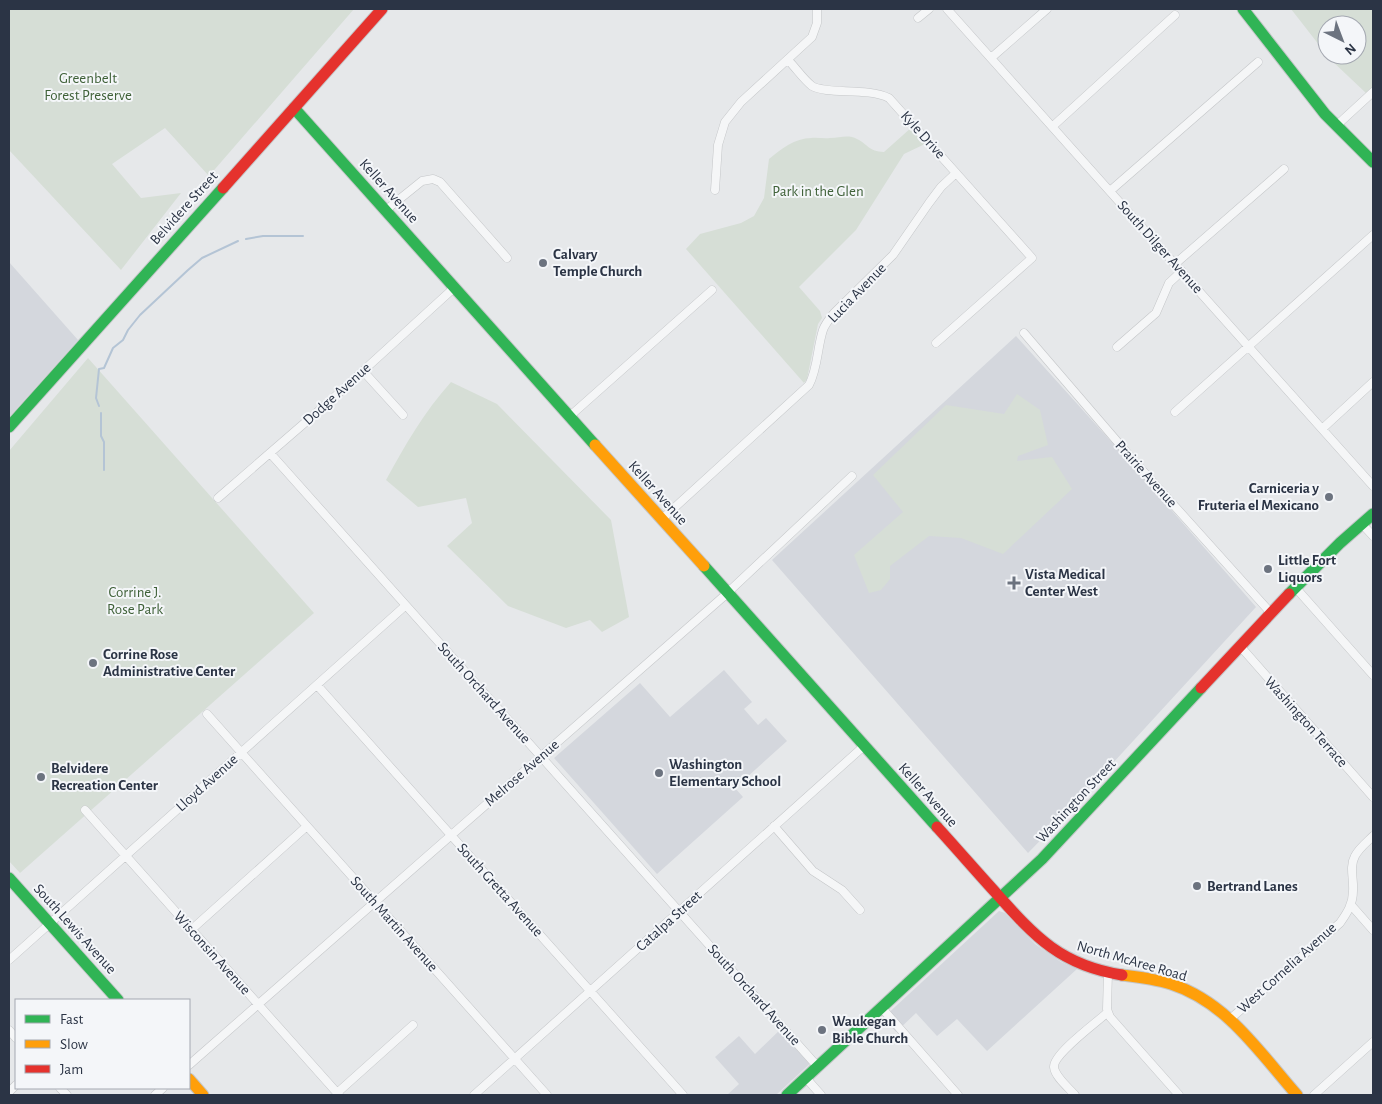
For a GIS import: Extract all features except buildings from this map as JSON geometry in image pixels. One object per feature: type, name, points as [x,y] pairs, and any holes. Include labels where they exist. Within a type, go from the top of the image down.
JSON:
[{"type":"main road","name":"Belvidere Street","points":[[9,427],[382,9]]},
{"type":"main road","points":[[1243,9],[1336,126],[1373,162]]},
{"type":"main road","name":"Keller Avenue","points":[[294,108],[1000,898]]},
{"type":"main road","name":"Washington Street","points":[[787,1095],[1042,859],[1271,612],[1340,543],[1373,514]]},
{"type":"main road","name":"South Lewis Avenue","points":[[9,878],[117,999]]},
{"type":"main road","name":"North McAree Road","points":[[1000,898],[1035,935],[1060,954],[1076,963],[1108,972],[1138,976],[1179,987],[1219,1010],[1297,1095]]},
{"type":"main road","points":[[190,1080],[203,1095]]},
{"type":"street","points":[[715,190],[718,145],[725,122],[741,102],[812,36],[816,31],[817,9]]},
{"type":"street","points":[[918,18],[929,9]]},
{"type":"street","name":"South Dilger Avenue","points":[[947,9],[1373,486]]},
{"type":"street","points":[[991,58],[1046,9]]},
{"type":"street","points":[[1053,126],[1175,15]]},
{"type":"street","name":"Kyle Drive","points":[[788,60],[814,87],[871,92],[889,98],[956,173],[1036,257],[936,343]]},
{"type":"street","points":[[1110,191],[1258,62]]},
{"type":"street","points":[[1336,126],[1373,92]]},
{"type":"street","points":[[1176,264],[1284,169]]},
{"type":"street","name":"Lucia Avenue","points":[[662,519],[810,385],[823,330],[827,322],[893,255],[940,187],[956,173]]},
{"type":"street","points":[[386,210],[422,181],[433,179],[440,182],[507,258]]},
{"type":"street","points":[[1175,412],[1373,235]]},
{"type":"street","points":[[1116,347],[1156,313],[1169,283],[1182,271]]},
{"type":"street","name":"Dodge Avenue","points":[[218,498],[363,371],[455,287]]},
{"type":"street","points":[[570,416],[712,290]]},
{"type":"street","name":"Prairie Avenue","points":[[1024,333],[1134,460],[1271,612]]},
{"type":"street","points":[[363,371],[402,415]]},
{"type":"street","points":[[1322,429],[1373,382]]},
{"type":"street","name":"South Orchard Avenue","points":[[270,453],[818,1066]]},
{"type":"street","name":"Melrose Avenue","points":[[190,1064],[727,592],[852,476]]},
{"type":"street","points":[[1362,524],[1373,536]]},
{"type":"street","points":[[1295,587],[1373,675]]},
{"type":"street","name":"Lloyd Avenue","points":[[9,960],[405,606]]},
{"type":"street","name":"Washington Terrace","points":[[1240,646],[1373,797]]},
{"type":"street","name":"South Gretta Avenue","points":[[317,685],[683,1095]]},
{"type":"street","name":"South Martin Avenue","points":[[206,714],[547,1095]]},
{"type":"street","name":"Catalpa Street","points":[[474,1095],[864,746]]},
{"type":"street","name":"Wisconsin Avenue","points":[[85,810],[338,1094]]},
{"type":"street","points":[[191,930],[307,826]]},
{"type":"street","points":[[774,826],[813,871],[842,890],[860,910]]},
{"type":"street","name":"West Cornelia Avenue","points":[[1229,1020],[1340,923],[1347,913],[1354,889],[1352,864],[1355,856],[1363,844],[1373,836]]},
{"type":"street","points":[[1350,905],[1373,930]]},
{"type":"street","points":[[1108,972],[1106,1009],[1110,1017],[1179,1095]]},
{"type":"street","points":[[881,1007],[958,1095]]},
{"type":"street","points":[[1075,1095],[1056,1073],[1055,1061],[1064,1050],[1108,1012]]},
{"type":"street","points":[[338,1094],[413,1025]]},
{"type":"street","points":[[1314,1095],[1373,1042]]},
{"type":"street","points":[[806,1078],[821,1095]]},
{"type":"shaded area","points":[[9,262],[78,340],[9,417]]},
{"type":"shaded area","name":"Vista Medical Center West","points":[[1016,336],[1256,607],[1028,853],[772,560]]},
{"type":"shaded area","name":"Washington Elementary School","points":[[724,670],[752,702],[744,709],[758,725],[766,718],[787,741],[735,788],[743,797],[657,874],[554,758],[640,683],[670,717]]},
{"type":"shaded area","points":[[999,911],[1005,913],[1035,944],[1061,962],[1077,969],[987,1051],[957,1019],[937,1036],[916,1013],[896,1032],[883,1018]]},
{"type":"shaded area","points":[[784,1026],[815,1059],[776,1095],[727,1095],[739,1084],[715,1057],[739,1036],[755,1054]]},
{"type":"green space","name":"Greenbelt Forest Preserve","points":[[9,9],[354,9],[209,176],[165,128],[112,164],[141,198],[181,193],[121,270],[9,150]]},
{"type":"green space","points":[[1291,9],[1373,9],[1373,88],[1367,94],[1336,65],[1367,65],[1367,15],[1317,15],[1317,42]]},
{"type":"green space","name":"Park in the Glen","points":[[912,127],[927,143],[904,154],[856,230],[799,287],[820,311],[822,318],[818,324],[807,379],[804,383],[686,249],[700,234],[741,223],[754,216],[764,198],[769,159],[789,145],[805,138],[847,136],[861,141],[875,150],[884,152]]},
{"type":"green space","name":"Corrine J. Rose Park","points":[[88,358],[314,613],[20,873],[9,861],[9,451]]},
{"type":"green space","points":[[451,382],[497,404],[611,520],[629,617],[602,632],[590,620],[566,628],[508,606],[447,546],[472,523],[466,498],[418,507],[386,480],[416,429],[432,405]]},
{"type":"green space","points":[[1017,394],[1040,410],[1048,445],[1018,456],[1017,461],[1052,457],[1072,489],[1003,554],[961,538],[929,536],[890,566],[890,579],[881,590],[869,593],[854,555],[903,512],[873,475],[946,405],[1004,414]]},
{"type":"waterway","points":[[246,239],[263,236],[303,236]]},
{"type":"waterway","points":[[99,406],[96,398],[99,369],[104,368],[113,348],[123,340],[140,315],[202,258],[238,241]]},
{"type":"waterway","points":[[101,413],[104,470]]},
{"type":"traffic: fast","points":[[1243,9],[1325,114],[1373,162]]},
{"type":"traffic: fast","points":[[294,108],[595,445]]},
{"type":"traffic: fast","points":[[9,427],[223,188]]},
{"type":"traffic: fast","points":[[1289,594],[1340,543],[1373,514]]},
{"type":"traffic: fast","points":[[704,566],[937,827]]},
{"type":"traffic: fast","points":[[787,1095],[1042,859],[1201,688]]},
{"type":"traffic: fast","points":[[9,878],[117,999]]},
{"type":"traffic: slow","points":[[595,445],[704,566]]},
{"type":"traffic: slow","points":[[1122,975],[1153,979],[1171,984],[1191,992],[1209,1003],[1241,1030],[1297,1095]]},
{"type":"traffic: slow","points":[[190,1080],[203,1095]]},
{"type":"traffic: jam","points":[[223,188],[382,9]]},
{"type":"traffic: jam","points":[[1201,688],[1289,594]]},
{"type":"traffic: jam","points":[[937,827],[1010,909],[1037,936],[1066,957],[1082,964],[1122,975]]},
{"type":"place","name":"Calvary Temple Church","points":[[543,263]]},
{"type":"place","name":"Carniceria y Fruteria el Mexicano","points":[[1329,497]]},
{"type":"place","name":"Little Fort Liquors","points":[[1268,569]]},
{"type":"place","name":"Vista Medical Center West","points":[[1014,583]]},
{"type":"place","name":"Corrine Rose Administrative Center","points":[[93,663]]},
{"type":"place","name":"Washington Elementary School","points":[[659,773]]},
{"type":"place","name":"Belvidere Recreation Center","points":[[41,777]]},
{"type":"place","name":"Bertrand Lanes","points":[[1197,886]]},
{"type":"place","name":"Waukegan Bible Church","points":[[822,1030]]}]
